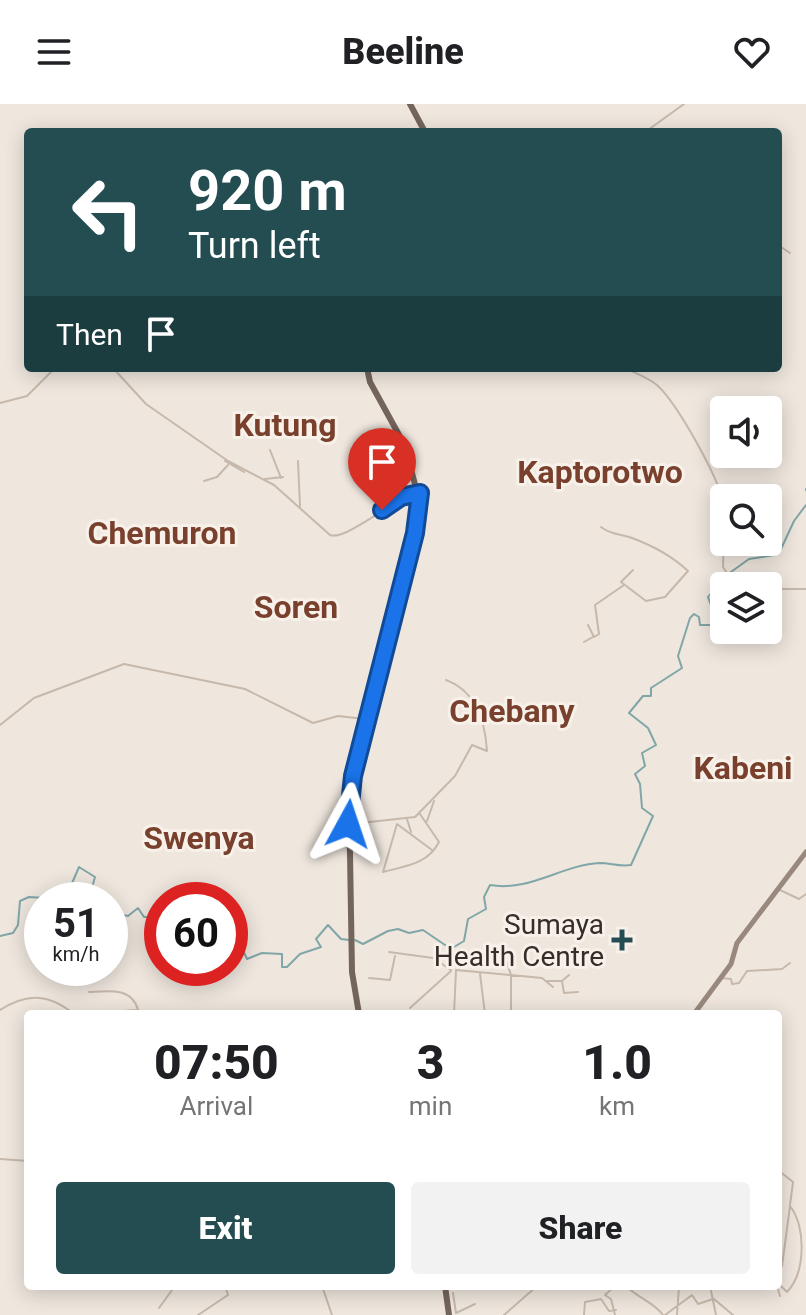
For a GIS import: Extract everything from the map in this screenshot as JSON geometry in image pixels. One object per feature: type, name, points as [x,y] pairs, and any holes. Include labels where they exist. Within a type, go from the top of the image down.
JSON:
[{"type":"main road","points":[[410,104],[423,128]]},
{"type":"main road","points":[[358,1010],[352,972],[348,824],[353,776],[415,533],[420,493],[404,444],[370,382],[368,372]]},
{"type":"main road","points":[[446,1290],[449,1315]]},
{"type":"street","points":[[651,128],[684,104]]},
{"type":"street","points":[[782,248],[790,253]]},
{"type":"street","points":[[0,403],[27,396],[51,372]]},
{"type":"street","points":[[117,372],[146,404],[234,467],[262,479],[282,478],[270,450]]},
{"type":"street","points":[[633,372],[654,383],[664,393],[699,448],[715,484]]},
{"type":"street","points":[[216,453],[262,479],[300,507],[322,530],[339,537],[399,498],[420,493]]},
{"type":"street","points":[[298,461],[300,507]]},
{"type":"street","points":[[223,473],[230,464]]},
{"type":"street","points":[[204,481],[234,467]]},
{"type":"street","points":[[601,527],[659,551],[688,571],[665,597],[646,601],[621,582],[633,570]]},
{"type":"street","points":[[584,642],[599,634],[595,605],[625,585]]},
{"type":"street","points":[[782,589],[806,589]]},
{"type":"street","points":[[588,625],[594,637]]},
{"type":"street","points":[[0,725],[34,698],[66,688],[120,664],[245,689],[313,723],[338,716],[367,719]]},
{"type":"street","points":[[348,824],[407,818],[419,813],[455,776],[472,745],[487,751],[479,708],[456,683],[446,680]]},
{"type":"street","points":[[427,821],[434,800]]},
{"type":"street","points":[[419,813],[439,842],[425,861],[383,872],[397,824],[432,850]]},
{"type":"street","points":[[407,818],[411,835]]},
{"type":"street","points":[[697,1010],[731,964],[737,943],[806,852]]},
{"type":"street","points":[[780,889],[799,899],[806,894]]},
{"type":"street","points":[[389,952],[433,958],[454,970],[546,981],[562,981],[569,975]]},
{"type":"street","points":[[369,978],[390,980],[395,955]]},
{"type":"street","points":[[507,963],[511,975],[511,1010]]},
{"type":"street","points":[[720,977],[731,979],[732,984],[739,983],[747,971],[782,969],[790,963]]},
{"type":"street","points":[[410,1008],[454,970]]},
{"type":"street","points":[[454,970],[454,1010]]},
{"type":"street","points":[[479,973],[484,1010]]},
{"type":"street","points":[[546,981],[553,987]]},
{"type":"street","points":[[562,981],[564,993],[578,992]]},
{"type":"street","points":[[89,992],[125,993],[135,1001],[138,1010]]},
{"type":"street","points":[[0,1010],[23,997],[36,996],[66,1010]]},
{"type":"street","points":[[0,1159],[24,1161]]},
{"type":"street","points":[[782,1173],[793,1182],[782,1266]]},
{"type":"street","points":[[782,1288],[787,1292],[800,1274],[803,1251],[797,1214],[790,1206]]},
{"type":"street","points":[[159,1308],[172,1290]]},
{"type":"street","points":[[198,1315],[227,1297],[226,1290]]},
{"type":"street","points":[[323,1290],[332,1315]]},
{"type":"street","points":[[504,1315],[532,1290]]},
{"type":"street","points":[[611,1290],[605,1295],[616,1310],[615,1315]]},
{"type":"street","points":[[631,1290],[664,1315],[692,1295],[698,1304],[713,1299]]},
{"type":"street","points":[[677,1315],[679,1290]]},
{"type":"street","points":[[711,1290],[716,1315]]},
{"type":"street","points":[[779,1290],[780,1296]]},
{"type":"street","points":[[453,1293],[456,1313],[475,1304]]},
{"type":"street","points":[[584,1315],[585,1302],[594,1298],[601,1299],[609,1311],[616,1310]]},
{"type":"street","points":[[713,1299],[733,1315]]},
{"type":"waterway","points":[[355,940],[363,944],[388,931],[398,929],[409,933],[423,930],[445,945],[454,947],[464,941],[468,919],[486,909],[484,897],[490,885],[519,885],[572,868],[600,863],[631,865],[653,816],[642,808],[640,784],[635,774],[645,766],[642,753],[656,745],[648,728],[629,713],[643,696],[651,696],[651,688],[682,668],[678,656],[690,618],[694,614],[699,617],[700,625],[713,625],[716,619],[708,597],[724,577],[749,559],[775,555],[806,505]]},
{"type":"waterway","points":[[73,882],[79,867],[95,877],[94,882]]},
{"type":"waterway","points":[[0,936],[13,933],[18,925],[20,901],[24,899]]},
{"type":"waterway","points":[[128,916],[138,908],[144,917]]},
{"type":"waterway","points":[[248,959],[262,953],[282,954],[282,967],[287,967],[300,954],[321,947],[316,939],[328,925],[341,939],[349,940]]},
{"type":"place","name":"Sumaya Health Centre","points":[[622,940]]},
{"type":"district","name":"Kutung","points":[[285,425]]},
{"type":"district","name":"Kaptorotwo","points":[[600,472]]},
{"type":"district","name":"Chemuron","points":[[162,533]]},
{"type":"district","name":"Soren","points":[[296,607]]},
{"type":"district","name":"Chebany","points":[[512,711]]},
{"type":"district","name":"Kabeni","points":[[743,768]]},
{"type":"district","name":"Swenya","points":[[199,838]]},
{"type":"route","points":[[348,824],[353,776],[415,533],[421,506],[420,493],[401,497],[382,510]]}]
